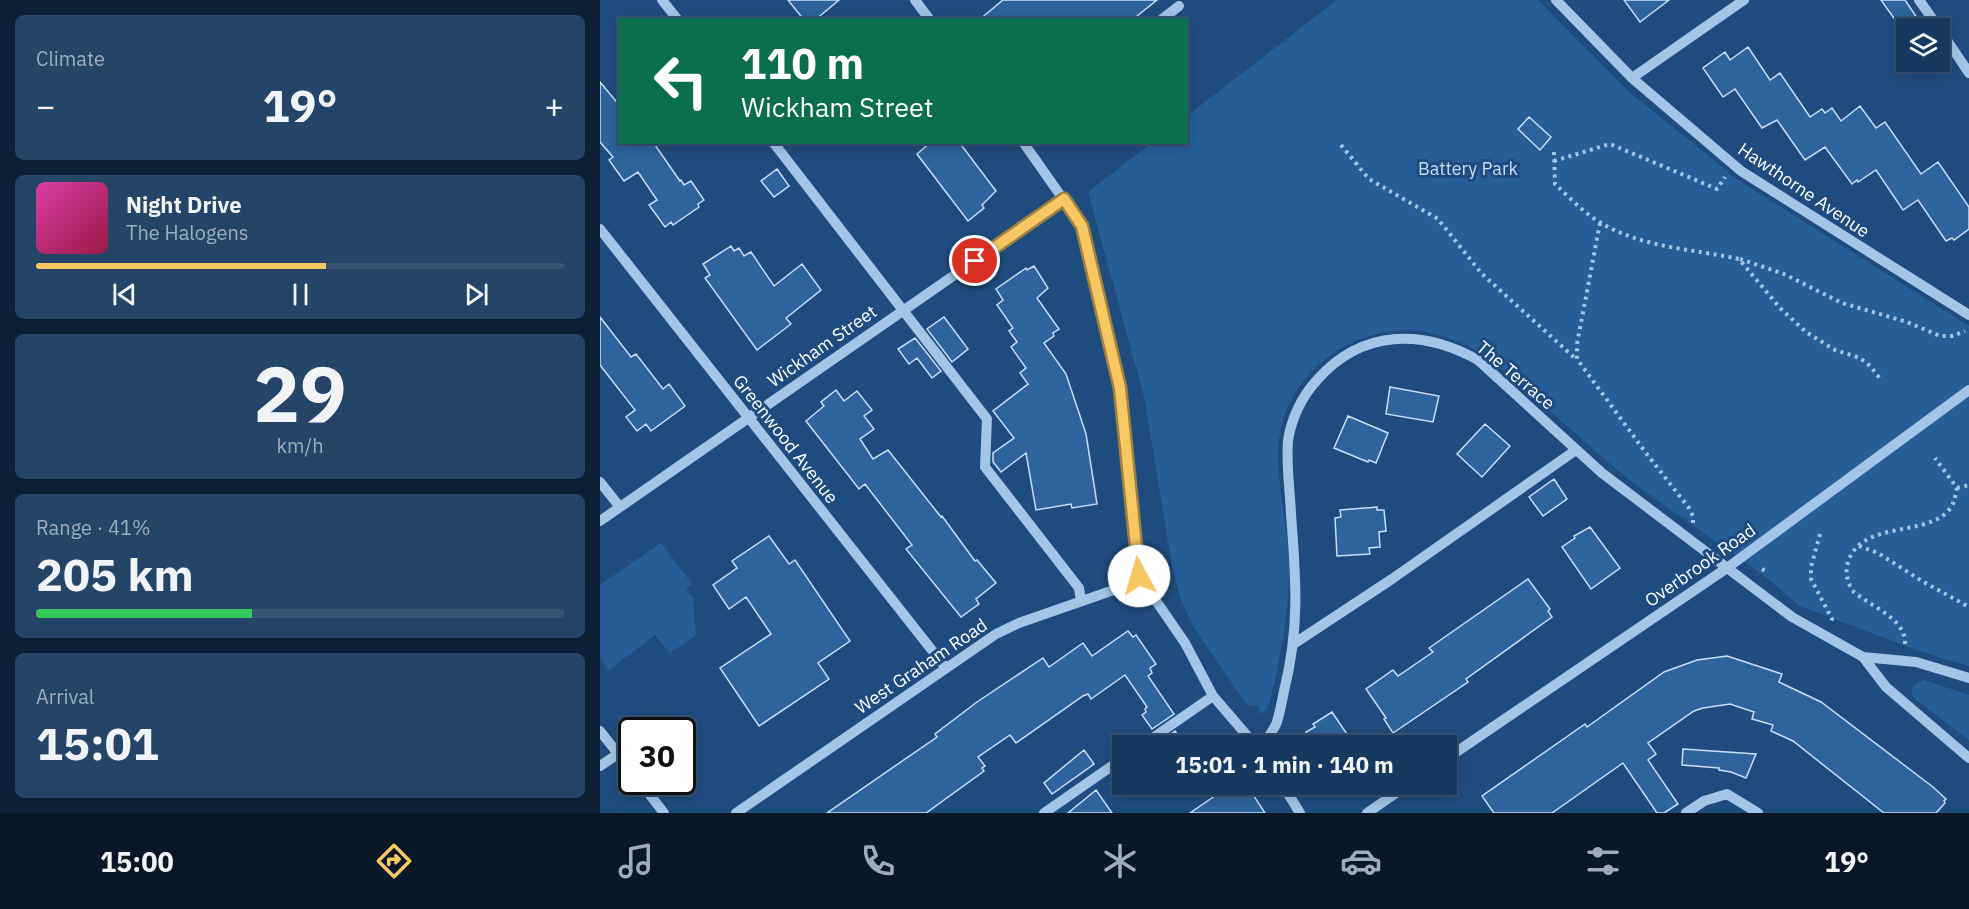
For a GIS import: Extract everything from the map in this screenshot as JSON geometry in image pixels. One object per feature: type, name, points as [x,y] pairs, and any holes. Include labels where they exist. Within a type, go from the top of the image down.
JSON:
[{"type":"street","points":[[662,0],[676,18]]},
{"type":"street","points":[[915,0],[928,18]]},
{"type":"street","name":"Hawthorne Avenue","points":[[1556,0],[1632,78],[1742,171],[1969,315]]},
{"type":"street","points":[[1632,78],[1744,0]]},
{"type":"street","points":[[1919,0],[1931,18]]},
{"type":"street","points":[[1164,18],[1179,6]]},
{"type":"street","points":[[1950,45],[1969,73]]},
{"type":"street","points":[[775,144],[987,419],[985,467],[1079,588],[1081,601]]},
{"type":"street","points":[[1024,144],[1082,226],[1120,388],[1139,576],[1185,643],[1213,696],[1247,735]]},
{"type":"street","name":"Wickham Street","points":[[600,521],[1064,199]]},
{"type":"street","name":"Greenwood Avenue","points":[[600,230],[946,668]]},
{"type":"street","name":"The Terrace","points":[[1270,735],[1276,724],[1294,644],[1297,594],[1288,473],[1288,441],[1293,421],[1308,389],[1341,358],[1365,345],[1387,339],[1409,338],[1456,348],[1478,360],[1602,472],[1792,617],[1863,657],[1886,687],[1969,758]]},
{"type":"street","name":"Overbrook Road","points":[[1457,752],[1727,568],[1969,390]]},
{"type":"street","points":[[1294,644],[1392,579],[1576,450]]},
{"type":"street","points":[[600,482],[620,507]]},
{"type":"street","name":"West Graham Road","points":[[736,813],[996,634],[1019,623],[1128,585],[1139,576]]},
{"type":"street","points":[[1863,657],[1916,662],[1969,678]]},
{"type":"street","points":[[1158,735],[1213,696]]},
{"type":"street","points":[[600,731],[618,754],[600,766]]},
{"type":"street","points":[[1044,813],[1112,766]]},
{"type":"street","points":[[1686,813],[1704,801],[1727,794],[1758,813]]},
{"type":"street","points":[[650,795],[664,813]]},
{"type":"street","points":[[1289,795],[1300,813]]},
{"type":"street","points":[[1367,813],[1393,795]]},
{"type":"path","points":[[1554,161],[1610,144],[1717,189],[1726,176]]},
{"type":"path","points":[[1341,145],[1369,178],[1438,219],[1482,274],[1577,360],[1689,508],[1693,516],[1692,526]]},
{"type":"path","points":[[1554,152],[1555,184],[1600,223],[1624,234],[1672,248],[1739,259],[1784,274],[1842,303],[1908,322],[1940,336],[1953,336],[1969,329]]},
{"type":"path","points":[[1577,360],[1577,344],[1600,223]]},
{"type":"path","points":[[1739,259],[1781,309],[1806,333],[1835,350],[1860,358],[1882,381]]},
{"type":"path","points":[[1905,642],[1893,620],[1859,596],[1848,582],[1846,568],[1858,546],[1881,534],[1940,518],[1954,505],[1957,488],[1935,458]]},
{"type":"path","points":[[1957,488],[1969,485]]},
{"type":"path","points":[[1820,534],[1810,573],[1813,585],[1832,620]]},
{"type":"path","points":[[1858,546],[1878,553],[1922,581],[1969,606]]},
{"type":"green space","name":"Battery Park","points":[[1337,0],[1538,0],[1628,91],[1738,180],[1969,326],[1969,666],[1916,650],[1800,606],[1763,575],[1629,480],[1485,355],[1445,337],[1407,330],[1384,332],[1340,349],[1322,362],[1305,379],[1292,398],[1283,420],[1278,454],[1289,561],[1286,614],[1281,649],[1266,710],[1260,714],[1258,706],[1247,705],[1193,626],[1182,602],[1173,572],[1144,397],[1088,192],[1151,144],[1188,144],[1188,115]]},
{"type":"green space","points":[[661,543],[692,584],[686,589],[693,598],[696,635],[670,653],[655,635],[609,670],[600,659],[600,585]]},
{"type":"green space","points":[[1924,680],[1969,695],[1969,740],[1913,697],[1911,689]]},
{"type":"building","points":[[788,0],[839,0],[817,18],[802,18]]},
{"type":"building","points":[[1003,0],[1157,0],[1134,18],[981,18]]},
{"type":"building","points":[[1624,0],[1669,0],[1640,22]]},
{"type":"building","points":[[1881,0],[1905,0],[1917,18],[1896,18],[1896,21]]},
{"type":"building","points":[[1748,47],[1770,80],[1780,73],[1810,117],[1822,109],[1825,113],[1832,108],[1841,121],[1860,106],[1876,128],[1885,122],[1921,174],[1938,162],[1969,207],[1969,229],[1954,240],[1952,238],[1946,241],[1918,200],[1903,210],[1876,170],[1852,184],[1825,147],[1805,160],[1777,120],[1762,128],[1735,89],[1723,97],[1703,68],[1725,52],[1730,60]]},
{"type":"building","points":[[600,82],[618,104],[618,144],[654,144],[680,181],[684,185],[691,181],[704,200],[698,204],[699,207],[673,225],[671,222],[665,227],[649,205],[657,200],[638,172],[624,181],[609,160],[613,157],[600,142]]},
{"type":"building","points":[[1529,117],[1551,137],[1540,150],[1518,129]]},
{"type":"building","points":[[929,144],[961,144],[996,191],[982,205],[984,208],[968,221],[917,154]]},
{"type":"building","points":[[777,169],[789,186],[774,197],[761,181]]},
{"type":"building","points":[[731,246],[734,251],[739,248],[744,256],[751,252],[774,286],[802,264],[821,290],[786,318],[791,324],[757,350],[705,278],[710,275],[703,264]]},
{"type":"building","points":[[1034,266],[1048,288],[1037,298],[1059,329],[1044,343],[1066,374],[1086,434],[1097,504],[1072,508],[1071,504],[1036,510],[1026,453],[1001,472],[993,462],[993,453],[1014,438],[993,411],[1028,384],[1020,373],[1026,368],[1011,347],[1017,342],[1009,331],[1013,328],[997,305],[1003,300],[996,289],[1026,268],[1027,270]]},
{"type":"building","points":[[600,317],[631,357],[636,354],[663,389],[669,384],[685,406],[651,431],[646,424],[637,431],[626,417],[635,410],[600,365]]},
{"type":"building","points":[[944,317],[968,349],[952,362],[927,329]]},
{"type":"building","points":[[915,338],[941,371],[932,378],[917,358],[909,364],[898,349]]},
{"type":"building","points":[[1390,387],[1439,396],[1433,422],[1386,414]]},
{"type":"building","points":[[836,390],[844,401],[857,391],[872,410],[864,416],[874,429],[860,439],[873,459],[888,450],[975,561],[977,560],[996,583],[976,599],[979,604],[961,617],[906,549],[912,545],[865,484],[859,489],[806,421],[824,406],[821,402]]},
{"type":"building","points":[[1348,416],[1388,433],[1376,463],[1334,448]]},
{"type":"building","points":[[1485,424],[1510,446],[1482,477],[1457,454]]},
{"type":"building","points":[[1554,479],[1567,499],[1543,516],[1529,497]]},
{"type":"building","points":[[1377,507],[1377,510],[1384,510],[1386,531],[1379,532],[1380,547],[1369,548],[1370,554],[1337,556],[1335,518],[1341,517],[1340,510]]},
{"type":"building","points":[[1590,527],[1620,568],[1591,589],[1562,547],[1575,538],[1574,536]]},
{"type":"building","points":[[769,536],[789,564],[795,560],[850,641],[818,663],[829,679],[759,726],[720,668],[771,634],[746,597],[729,609],[713,585],[737,568],[732,561]]},
{"type":"building","points":[[1528,579],[1550,609],[1548,611],[1552,617],[1466,679],[1468,682],[1393,733],[1384,719],[1386,718],[1366,689],[1393,670],[1398,676],[1433,652],[1429,648]]},
{"type":"building","points":[[1128,631],[1133,637],[1136,635],[1156,664],[1150,668],[1152,673],[1148,676],[1174,714],[1152,729],[1142,715],[1146,712],[1147,707],[1125,675],[1091,699],[1088,694],[1083,696],[1016,743],[1010,735],[978,757],[985,766],[982,768],[984,771],[926,813],[827,813],[937,737],[935,734],[977,702],[1043,658],[1049,667],[1083,643],[1092,656]]},
{"type":"building","points":[[1727,656],[1782,674],[1779,682],[1821,702],[1933,787],[1946,799],[1945,803],[1936,813],[1884,813],[1793,741],[1771,731],[1773,725],[1752,719],[1754,712],[1730,704],[1694,711],[1648,743],[1656,754],[1648,760],[1678,804],[1664,813],[1657,813],[1623,763],[1552,813],[1494,813],[1482,796],[1585,724],[1587,727],[1664,672],[1697,660]]},
{"type":"building","points":[[1332,712],[1348,735],[1308,735],[1306,732],[1315,727],[1313,724]]},
{"type":"building","points":[[1683,749],[1756,754],[1746,778],[1719,770],[1719,768],[1682,765]]},
{"type":"building","points":[[1084,750],[1094,764],[1052,794],[1044,783]]},
{"type":"building","points":[[1096,790],[1112,813],[1068,813]]},
{"type":"building","points":[[1216,795],[1253,795],[1265,813],[1190,813]]},
{"type":"route","points":[[975,261],[1064,199],[1082,226],[1120,388],[1139,576]]}]
